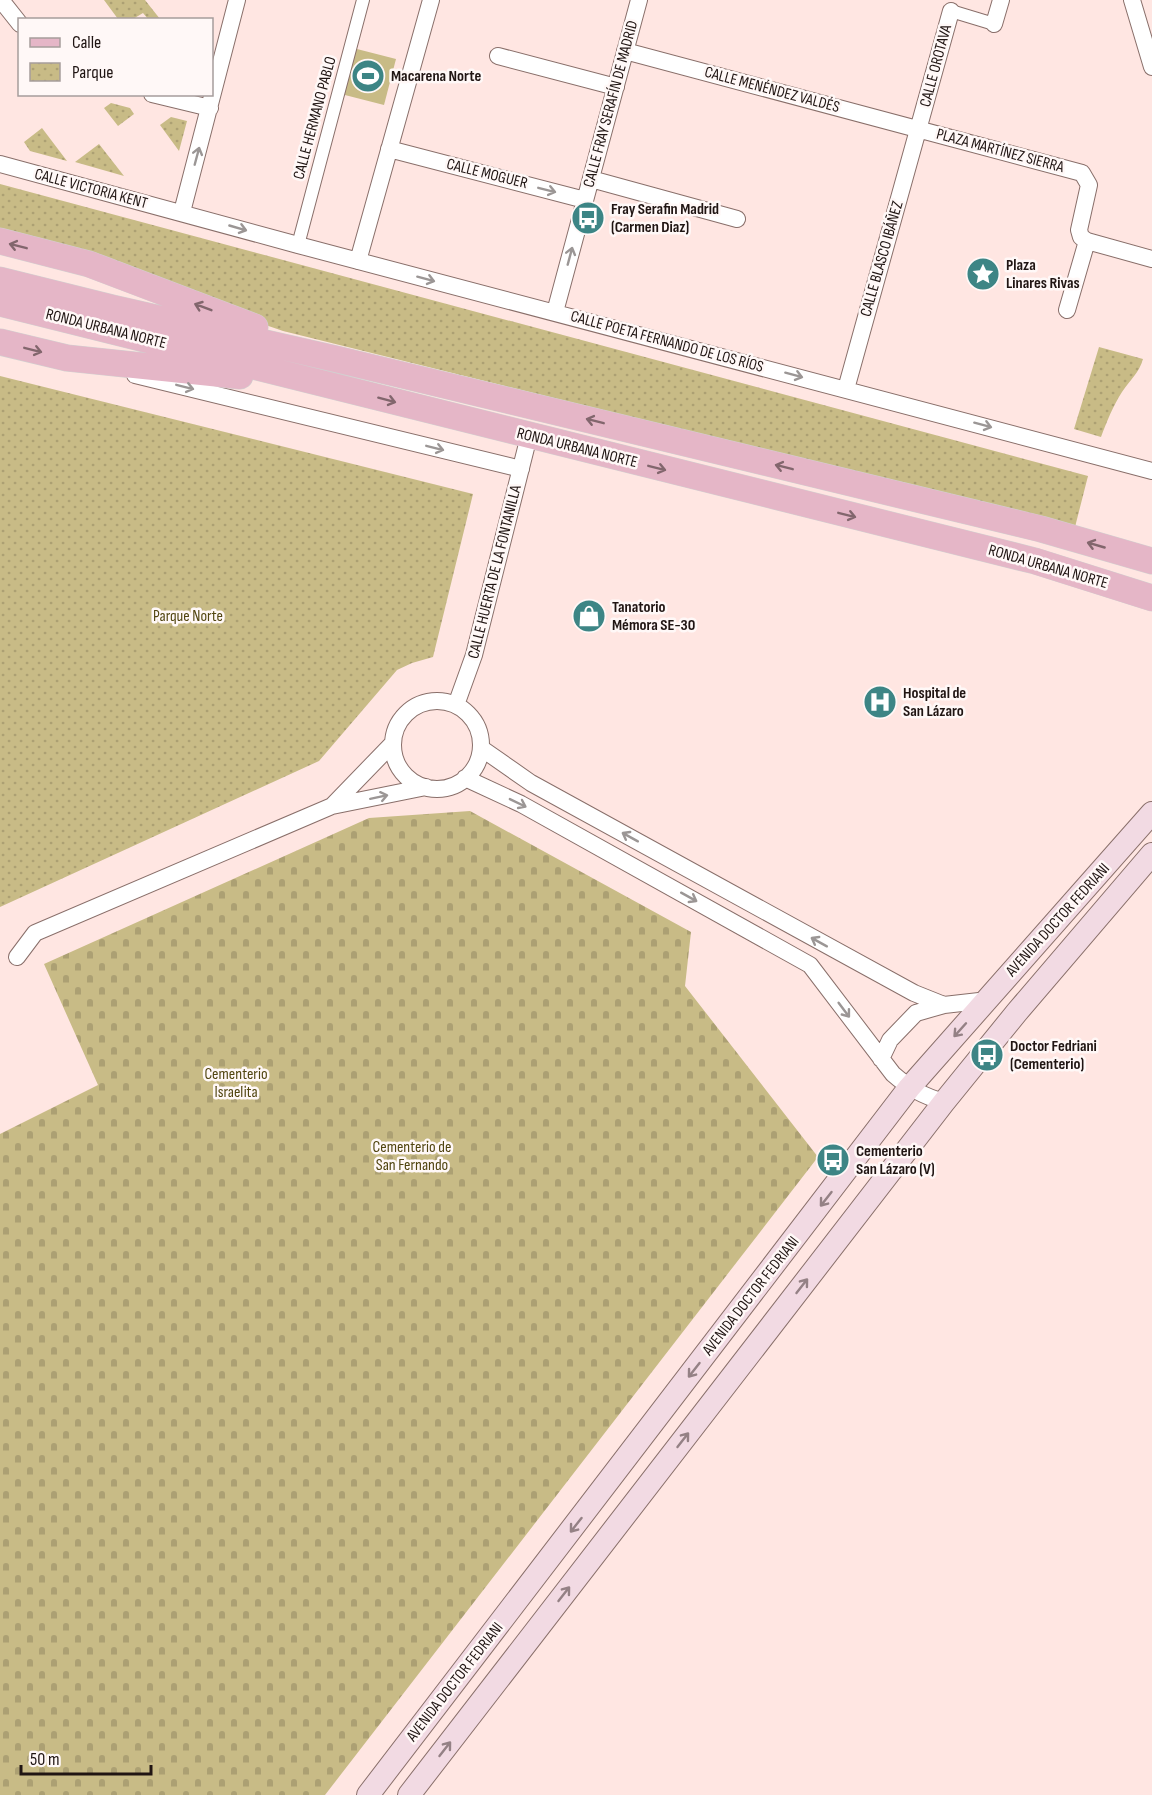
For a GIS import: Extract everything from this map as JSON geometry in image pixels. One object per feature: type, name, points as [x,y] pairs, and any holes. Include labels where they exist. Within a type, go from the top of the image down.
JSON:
[{"type":"main road","points":[[0,241],[99,267],[336,359]]},
{"type":"main road","name":"RONDA URBANA NORTE","points":[[0,280],[1041,529],[1152,561]]},
{"type":"main road","name":"RONDA URBANA NORTE","points":[[0,303],[1035,561],[1152,598]]},
{"type":"main road","points":[[0,342],[67,358],[330,385]]},
{"type":"main road","name":"AVENIDA DOCTOR FEDRIANI","points":[[368,1795],[909,1088],[1152,813]]},
{"type":"main road","name":"AVENIDA DOCTOR FEDRIANI","points":[[409,1795],[944,1102],[1017,1012],[1152,854]]},
{"type":"street","points":[[1,0],[18,21]]},
{"type":"street","points":[[182,212],[237,0]]},
{"type":"street","name":"CALLE HERMANO PABLO","points":[[298,245],[363,0]]},
{"type":"street","points":[[358,261],[431,0]]},
{"type":"street","name":"CALLE FRAY SERAFÍN DE MADRID","points":[[555,312],[639,0]]},
{"type":"street","points":[[994,24],[1001,0]]},
{"type":"street","points":[[1131,0],[1152,67]]},
{"type":"street","name":"CALLE OROTAVA","points":[[918,129],[951,11],[994,24]]},
{"type":"street","name":"CALLE MENÉNDEZ VALDÉS","points":[[625,51],[918,129]]},
{"type":"street","points":[[498,56],[616,87]]},
{"type":"street","points":[[160,96],[210,108]]},
{"type":"street","name":"PLAZA MARTÍNEZ SIERRA","points":[[918,129],[1082,173],[1089,185],[1079,230],[1081,237],[1087,241]]},
{"type":"street","name":"CALLE BLASCO IBÁÑEZ","points":[[846,389],[918,129]]},
{"type":"street","name":"CALLE MOGUER","points":[[389,149],[585,200]]},
{"type":"street","name":"CALLE VICTORIA KENT","points":[[0,164],[182,212]]},
{"type":"street","points":[[591,180],[737,219]]},
{"type":"street","name":"CALLE POETA FERNANDO DE LOS RÍOS","points":[[182,212],[298,245],[1152,471]]},
{"type":"street","points":[[1067,310],[1087,241],[1152,259]]},
{"type":"street","points":[[67,358],[521,469]]},
{"type":"street","name":"CALLE HUERTA DE LA FONTANILLA","points":[[456,705],[474,656],[529,436]]},
{"type":"street","points":[[442,701],[456,705],[475,723],[480,735],[481,748],[473,770],[454,785],[440,789],[413,782],[402,771],[395,758],[393,743],[396,729],[403,716],[414,707],[428,702],[442,701]]},
{"type":"street","points":[[332,806],[393,743]]},
{"type":"street","points":[[481,748],[531,783],[850,959],[914,993],[944,1005]]},
{"type":"street","points":[[465,778],[521,804],[810,965],[893,1074],[909,1088],[926,1097],[944,1102]]},
{"type":"street","points":[[17,957],[35,933],[332,806],[426,787]]},
{"type":"street","points":[[810,965],[850,959]]},
{"type":"street","points":[[881,1059],[890,1040],[916,1012],[944,1005],[988,1000]]},
{"type":"green space","points":[[104,0],[145,0],[159,18],[147,18],[143,13],[135,18],[117,18]]},
{"type":"green space","name":"Macarena Norte","points":[[353,48],[396,59],[384,105],[341,94]]},
{"type":"green space","points":[[111,103],[130,108],[134,114],[118,126],[104,108]]},
{"type":"green space","points":[[171,117],[187,121],[179,151],[160,125]]},
{"type":"green space","points":[[42,128],[67,161],[30,151],[24,142]]},
{"type":"green space","points":[[99,144],[124,176],[75,162]]},
{"type":"green space","points":[[0,184],[1088,476],[1075,527],[283,331],[0,234]]},
{"type":"green space","points":[[1099,347],[1143,359],[1116,403],[1101,437],[1074,429]]},
{"type":"green space","name":"Parque Norte","points":[[0,376],[473,494],[433,657],[397,670],[319,761],[0,907]]},
{"type":"green space","name":"Cementerio de San Fernando","points":[[470,811],[691,932],[685,986],[818,1157],[325,1795],[0,1795],[0,1134],[98,1085],[44,964],[369,818]]},
{"type":"place","name":"Macarena Norte","points":[[368,76]]},
{"type":"place","name":"Fray Serafin Madrid (Carmen Diaz)","points":[[588,218]]},
{"type":"place","name":"Plaza Linares Rivas","points":[[983,274]]},
{"type":"place","name":"Tanatorio Mémora SE-30","points":[[589,616]]},
{"type":"place","name":"Hospital de San Lázaro","points":[[880,702]]},
{"type":"place","name":"Doctor Fedriani (Cementerio)","points":[[987,1055]]},
{"type":"place","name":"Cementerio San Lázaro (V)","points":[[833,1160]]},
{"type":"park label","name":"Cementerio Israelita","points":[[236,1083]]}]
